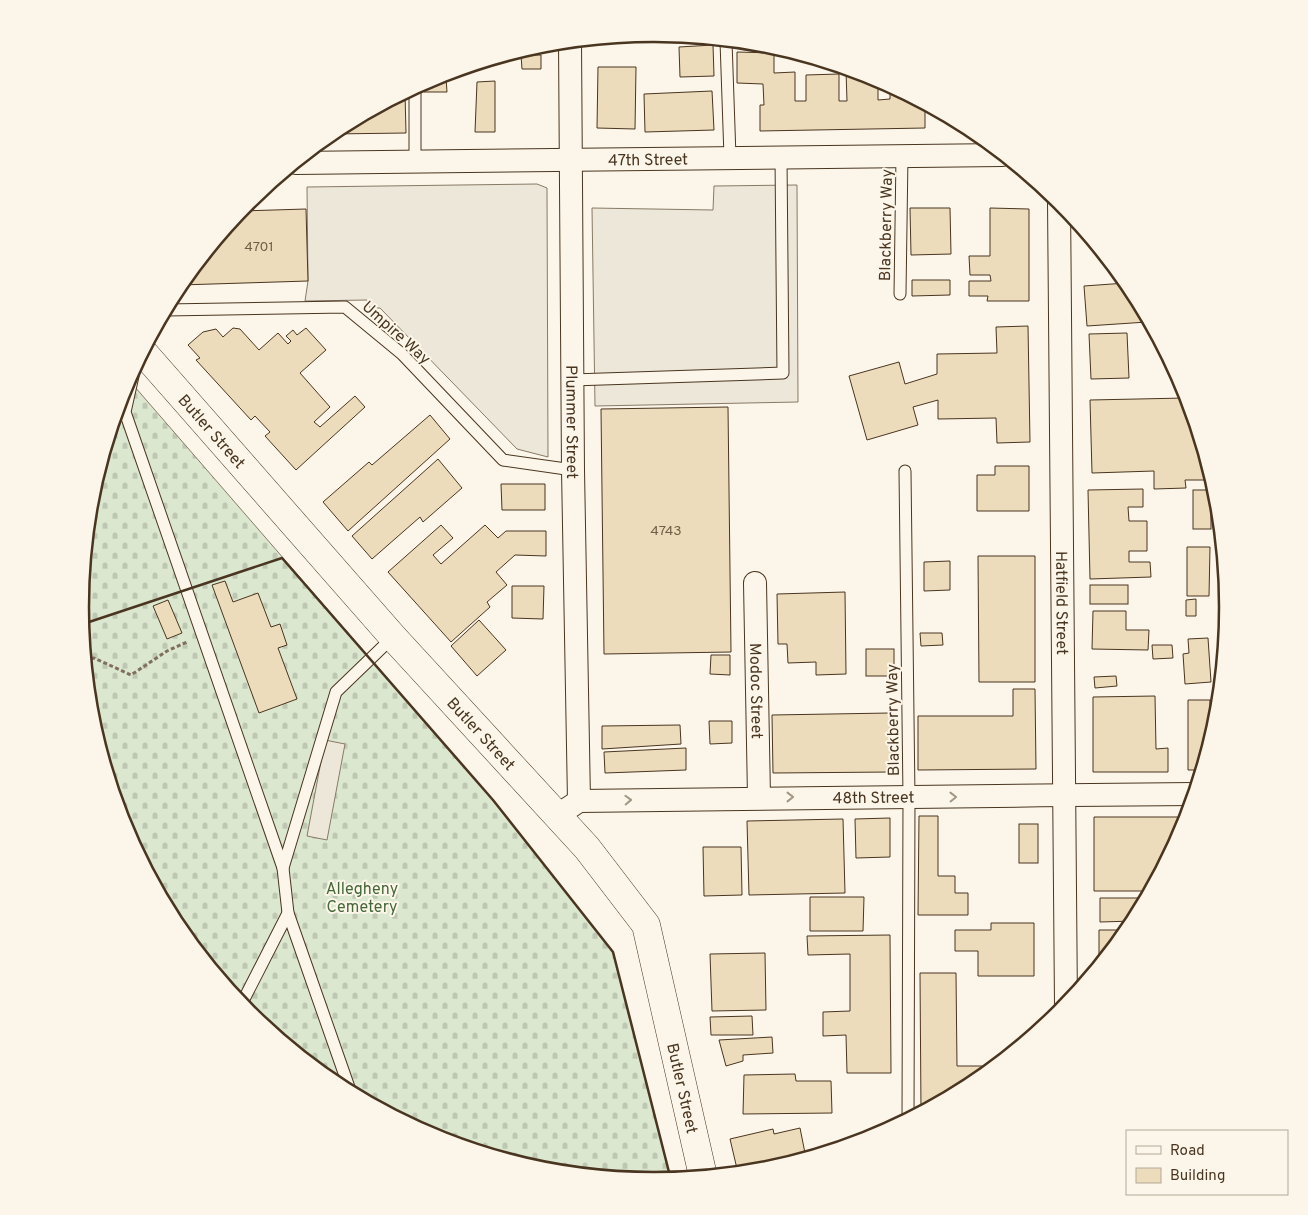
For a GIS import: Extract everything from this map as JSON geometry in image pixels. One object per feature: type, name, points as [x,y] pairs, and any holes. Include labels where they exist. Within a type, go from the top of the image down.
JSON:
[{"type":"main road","name":"Butler Street","points":[[147,357],[393,637],[569,808],[587,848],[646,925],[702,1170]]},
{"type":"street","name":"Plummer Street","points":[[569,808],[572,470],[570,49]]},
{"type":"street","name":"47th Street","points":[[305,163],[991,154]]},
{"type":"street","name":"Hatfield Street","points":[[1059,214],[1066,994]]},
{"type":"street","name":"Modoc Street","points":[[755,583],[759,796]]},
{"type":"street","name":"48th Street","points":[[569,808],[759,796],[909,798],[1187,794]]},
{"type":"lane","points":[[726,47],[730,157]]},
{"type":"lane","points":[[415,96],[415,161]]},
{"type":"lane","name":"Blackberry Way","points":[[900,294],[902,156]]},
{"type":"lane","points":[[572,380],[783,373],[781,157]]},
{"type":"lane","name":"Umpire Way","points":[[174,310],[345,307],[402,354],[504,460],[572,470]]},
{"type":"lane","points":[[126,406],[125,412],[283,868],[288,913],[347,1082]]},
{"type":"lane","name":"Blackberry Way","points":[[905,471],[909,798],[908,1112]]},
{"type":"lane","points":[[283,868],[336,692],[393,637]]},
{"type":"lane","points":[[245,997],[288,913]]},
{"type":"path","points":[[92,659],[131,675],[168,651]]},
{"type":"green space","name":"Allegheny Cemetery","points":[[134,386],[493,800],[613,952],[669,1172],[617,1171],[580,1168],[544,1162],[472,1143],[438,1129],[371,1097],[310,1056],[254,1007],[229,980],[184,921],[147,857],[132,824],[108,754],[94,681],[89,608],[94,534],[108,461]]},
{"type":"shaded area","points":[[537,184],[547,188],[548,457],[517,449],[380,308],[370,308],[367,300],[305,301],[308,281],[307,187]]},
{"type":"shaded area","points":[[797,185],[798,402],[595,406],[592,208],[713,210],[714,186]]},
{"type":"shaded area","points":[[325,740],[345,744],[327,840],[307,836]]},
{"type":"building","points":[[713,46],[714,76],[680,77],[679,47]]},
{"type":"building","points":[[737,52],[764,53],[774,56],[774,73],[795,72],[795,101],[806,101],[806,75],[839,74],[839,101],[847,101],[846,76],[878,90],[878,100],[890,99],[890,95],[925,112],[925,128],[760,131],[760,105],[764,105],[763,84],[737,83]]},
{"type":"building","points":[[541,55],[541,69],[522,69],[521,59]]},
{"type":"building","points":[[598,67],[636,67],[635,129],[597,128]]},
{"type":"building","points":[[495,81],[495,132],[475,132],[477,82]]},
{"type":"building","points":[[446,83],[447,92],[424,92]]},
{"type":"building","points":[[712,91],[714,130],[645,132],[644,94]]},
{"type":"building","points":[[405,100],[406,133],[347,134]]},
{"type":"building","points":[[910,208],[950,208],[951,254],[911,255]]},
{"type":"building","points":[[990,208],[1029,209],[1029,301],[987,301],[988,296],[969,296],[969,281],[991,281],[990,275],[970,275],[969,256],[990,256]]},
{"type":"building","points":[[306,209],[308,281],[191,285],[229,235],[252,211]]},
{"type":"building","points":[[912,280],[950,280],[950,295],[912,296]]},
{"type":"building","points":[[1116,284],[1141,322],[1087,326],[1084,286]]},
{"type":"building","points":[[1028,326],[1030,442],[997,443],[996,418],[938,419],[938,400],[913,407],[918,425],[867,440],[849,376],[899,362],[905,384],[937,374],[937,354],[997,353],[996,327]]},
{"type":"building","points":[[233,328],[240,329],[259,350],[278,333],[288,344],[291,341],[286,336],[293,330],[297,335],[306,328],[326,350],[300,373],[330,407],[314,422],[320,427],[355,396],[365,407],[296,470],[265,436],[270,432],[255,416],[251,420],[196,360],[200,358],[188,345],[203,332],[216,329],[223,337]]},
{"type":"building","points":[[1127,333],[1129,378],[1091,379],[1089,334]]},
{"type":"building","points":[[1179,398],[1200,461],[1204,480],[1185,480],[1186,488],[1154,489],[1154,471],[1092,473],[1090,400]]},
{"type":"building","points":[[728,407],[731,652],[604,654],[601,409]]},
{"type":"building","points":[[430,415],[450,439],[348,531],[323,502],[369,462],[372,465]]},
{"type":"building","points":[[438,459],[462,488],[423,522],[420,517],[372,559],[352,536]]},
{"type":"building","points":[[995,466],[1029,466],[1029,511],[977,511],[977,475],[995,475]]},
{"type":"building","points":[[501,484],[545,484],[545,510],[502,510]]},
{"type":"building","points":[[1143,489],[1143,507],[1128,507],[1129,521],[1147,521],[1147,551],[1129,551],[1129,562],[1150,562],[1151,577],[1090,579],[1088,490]]},
{"type":"building","points":[[1193,490],[1206,490],[1211,516],[1211,529],[1193,529]]},
{"type":"building","points":[[441,525],[453,538],[433,555],[441,564],[485,525],[498,538],[506,531],[546,531],[546,556],[515,555],[496,572],[507,585],[487,602],[490,607],[451,642],[388,572]]},
{"type":"building","points":[[1187,547],[1210,547],[1209,596],[1187,596]]},
{"type":"building","points":[[978,556],[1035,556],[1035,682],[979,682]]},
{"type":"building","points":[[950,561],[950,590],[924,591],[924,562]]},
{"type":"building","points":[[225,581],[233,602],[258,593],[271,627],[280,624],[287,645],[278,648],[297,699],[259,713],[212,585]]},
{"type":"building","points":[[1090,585],[1128,585],[1128,604],[1090,604]]},
{"type":"building","points":[[512,586],[544,586],[543,619],[512,618]]},
{"type":"building","points":[[845,592],[846,674],[816,675],[816,662],[788,663],[787,644],[778,644],[777,594]]},
{"type":"building","points":[[1196,599],[1196,616],[1186,616],[1186,600]]},
{"type":"building","points":[[168,600],[182,633],[167,639],[153,606]]},
{"type":"building","points":[[1093,611],[1126,611],[1126,630],[1149,630],[1148,650],[1092,649]]},
{"type":"building","points":[[479,620],[506,650],[477,676],[451,646]]},
{"type":"building","points":[[920,633],[942,633],[943,645],[921,646]]},
{"type":"building","points":[[1208,638],[1211,682],[1185,684],[1183,654],[1189,653],[1188,639]]},
{"type":"building","points":[[1152,645],[1172,645],[1173,658],[1153,659]]},
{"type":"building","points":[[866,649],[894,649],[894,676],[866,676]]},
{"type":"building","points":[[711,655],[730,655],[730,675],[710,674]]},
{"type":"building","points":[[1116,676],[1117,686],[1095,688],[1094,677]]},
{"type":"building","points":[[1013,689],[1035,689],[1036,769],[918,770],[918,716],[1013,716]]},
{"type":"building","points":[[1155,696],[1156,749],[1168,748],[1168,772],[1093,772],[1093,697]]},
{"type":"building","points":[[1188,700],[1210,700],[1200,754],[1195,770],[1188,770]]},
{"type":"building","points":[[890,713],[891,772],[773,773],[772,715]]},
{"type":"building","points":[[709,721],[732,721],[732,743],[710,744]]},
{"type":"building","points":[[680,725],[681,744],[602,749],[602,726]]},
{"type":"building","points":[[686,748],[686,770],[605,773],[604,752]]},
{"type":"building","points":[[919,816],[938,816],[938,876],[955,876],[955,893],[968,893],[968,915],[918,915]]},
{"type":"building","points":[[1094,817],[1179,817],[1161,857],[1142,891],[1094,891]]},
{"type":"building","points":[[890,818],[890,857],[856,858],[855,819]]},
{"type":"building","points":[[843,819],[845,893],[749,895],[747,821]]},
{"type":"building","points":[[1019,824],[1038,824],[1038,863],[1019,863]]},
{"type":"building","points":[[703,847],[741,847],[742,895],[704,896]]},
{"type":"building","points":[[810,897],[864,897],[863,931],[810,931]]},
{"type":"building","points":[[1100,898],[1138,898],[1124,921],[1100,922]]},
{"type":"building","points":[[991,923],[1034,923],[1034,976],[978,976],[978,951],[955,951],[955,930],[991,930]]},
{"type":"building","points":[[1099,930],[1117,930],[1102,951],[1099,955]]},
{"type":"building","points":[[890,935],[891,1073],[847,1073],[846,1035],[823,1036],[823,1012],[850,1011],[850,954],[808,955],[807,936]]},
{"type":"building","points":[[765,953],[766,1010],[712,1011],[710,954]]},
{"type":"building","points":[[920,973],[956,973],[957,1066],[984,1066],[921,1105]]},
{"type":"building","points":[[752,1016],[753,1035],[711,1035],[710,1017]]},
{"type":"building","points":[[772,1037],[773,1053],[743,1055],[743,1061],[726,1066],[719,1040]]},
{"type":"building","points":[[795,1074],[796,1081],[831,1081],[832,1113],[743,1114],[744,1075]]},
{"type":"building","points":[[800,1128],[805,1152],[736,1167],[730,1139],[773,1129],[774,1134]]},
{"type":"wall","points":[[89,622],[282,558],[493,800],[613,952],[669,1172]]}]
